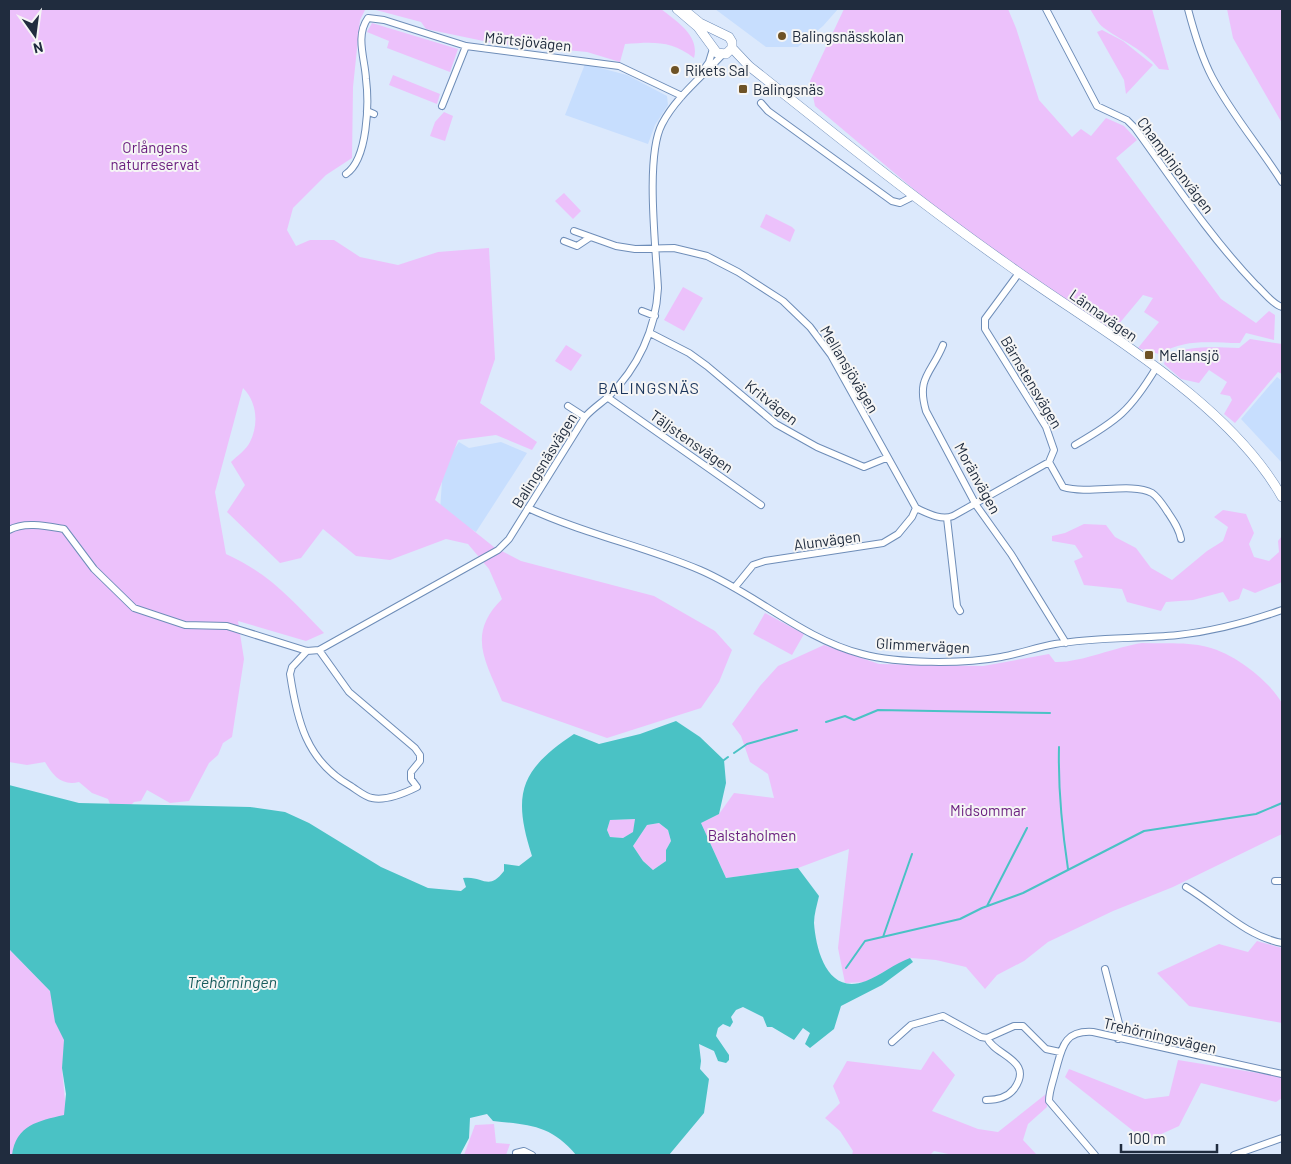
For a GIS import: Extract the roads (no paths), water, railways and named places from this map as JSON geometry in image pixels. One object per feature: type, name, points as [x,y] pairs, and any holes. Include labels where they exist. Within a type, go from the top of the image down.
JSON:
[{"type":"main road","name":"Lännavägen","points":[[677,9],[698,27],[713,47],[727,52],[749,66],[912,197],[1156,368],[1208,409],[1242,441],[1270,475],[1282,497]]},
{"type":"main road","name":"Lännavägen","points":[[684,9],[700,23],[731,39],[727,52]]},
{"type":"main road","points":[[713,47],[714,39],[721,35]]},
{"type":"street","name":"Champinjonvägen","points":[[1046,9],[1097,106],[1127,120],[1135,128],[1218,242],[1261,290],[1277,305],[1282,306]]},
{"type":"street","points":[[1188,9],[1195,37],[1211,75],[1226,102],[1282,182]]},
{"type":"street","name":"Mörtsjövägen","points":[[346,174],[353,168],[360,152],[370,113],[361,44],[362,30],[368,18],[384,20],[466,46],[519,55],[584,60],[618,66],[682,96]]},
{"type":"street","points":[[442,106],[466,46]]},
{"type":"street","name":"Balingsnäsvägen","points":[[693,86],[709,62],[713,47]]},
{"type":"street","name":"Balingsnäsvägen","points":[[9,530],[14,527],[42,525],[64,529],[94,568],[134,608],[185,625],[227,626],[308,651],[319,650],[498,550],[528,508],[585,418],[594,407],[607,397],[631,369],[650,333],[655,316],[658,288],[654,150],[662,125],[682,96],[727,52]]},
{"type":"street","points":[[761,103],[768,111],[892,202],[900,203],[912,197]]},
{"type":"street","name":"Mellansjövägen","points":[[574,231],[623,248],[682,250],[708,256],[738,272],[790,307],[821,340],[886,458],[916,508]]},
{"type":"street","name":"Mellansjövägen","points":[[564,241],[577,246],[590,238]]},
{"type":"street","name":"Bärnstensvägen","points":[[1018,273],[985,319],[985,329],[1049,432],[1054,450],[1049,462]]},
{"type":"street","points":[[642,311],[655,316]]},
{"type":"street","name":"Kritvägen","points":[[650,333],[689,353],[776,424],[805,441],[864,467],[886,458]]},
{"type":"street","name":"Moränvägen","points":[[943,345],[924,379],[923,400],[926,411],[976,505],[1011,554],[1066,643]]},
{"type":"street","points":[[1075,445],[1106,427],[1129,409],[1156,368]]},
{"type":"street","name":"Täljstensvägen","points":[[607,397],[762,505]]},
{"type":"street","points":[[568,406],[585,418]]},
{"type":"street","points":[[916,508],[947,518],[976,505],[1049,462],[1063,487],[1076,491],[1127,490],[1152,494],[1161,502],[1179,530],[1181,539]]},
{"type":"street","name":"Glimmervägen","points":[[528,508],[556,522],[699,570],[735,587],[814,635],[862,654],[908,660],[973,661],[1066,643],[1177,635],[1222,629],[1282,610]]},
{"type":"street","name":"Alunvägen","points":[[735,587],[754,565],[765,561],[872,546],[891,541],[912,517],[916,508]]},
{"type":"street","points":[[947,518],[957,606],[960,611]]},
{"type":"street","points":[[308,651],[292,667],[290,674],[299,716],[312,751],[332,775],[372,798],[406,792],[417,787],[411,779],[411,772],[420,761],[415,748],[349,692],[319,650]]},
{"type":"street","points":[[1186,887],[1202,896],[1244,928],[1260,937],[1282,943]]},
{"type":"street","points":[[1105,969],[1120,1028],[1118,1038]]},
{"type":"street","points":[[892,1042],[911,1025],[942,1016],[981,1037],[987,1038],[1014,1026],[1023,1026],[1046,1049],[1060,1052]]},
{"type":"street","name":"Trehörningsvägen","points":[[1095,1155],[1049,1101],[1060,1052],[1071,1036],[1083,1032],[1118,1038],[1282,1074]]},
{"type":"street","points":[[986,1100],[997,1100],[1013,1090],[1019,1076],[1018,1066],[1011,1057],[992,1046],[987,1038]]},
{"type":"street","points":[[1234,1155],[1282,1138]]},
{"type":"street","points":[[516,1153],[524,1150],[532,1155]]},
{"type":"water","name":"Trehörningen","points":[[676,721],[700,737],[724,760],[726,783],[719,814],[701,823],[726,878],[798,868],[819,896],[814,920],[815,934],[821,958],[833,977],[842,982],[853,984],[872,979],[910,958],[913,962],[882,985],[841,1006],[834,1029],[810,1048],[805,1044],[810,1033],[803,1028],[794,1040],[772,1027],[767,1027],[763,1017],[743,1007],[736,1010],[731,1017],[733,1022],[730,1027],[723,1024],[718,1028],[716,1036],[729,1055],[729,1060],[726,1063],[718,1061],[714,1051],[699,1044],[700,1069],[709,1079],[704,1113],[669,1155],[576,1155],[567,1145],[549,1132],[529,1126],[493,1121],[487,1114],[470,1118],[469,1138],[460,1155],[12,1155],[14,1145],[23,1131],[37,1122],[64,1115],[66,1094],[62,1068],[64,1040],[55,1022],[50,991],[9,949],[9,785],[79,803],[250,807],[285,812],[309,823],[381,867],[428,888],[461,891],[466,887],[463,878],[494,881],[504,871],[504,864],[519,866],[532,856],[523,816],[522,800],[525,785],[532,772],[556,747],[574,734],[599,744],[640,734]],"holes":[[[635,819],[633,832],[623,838],[610,837],[607,830],[610,820]],[[659,823],[668,830],[671,841],[666,850],[666,861],[653,870],[643,861],[633,846],[647,825]]]},
{"type":"waterway","points":[[826,722],[845,716],[854,720],[878,710],[1050,713]]},
{"type":"waterway","points":[[734,753],[747,744],[797,730]]},
{"type":"waterway","points":[[1059,747],[1061,808],[1068,869]]},
{"type":"waterway","points":[[724,760],[728,757]]},
{"type":"waterway","points":[[846,968],[865,941],[960,919],[982,908],[1023,893],[1144,831],[1256,814],[1282,803]]},
{"type":"waterway","points":[[987,906],[1027,828]]},
{"type":"waterway","points":[[883,937],[912,854]]},
{"type":"place","name":"Balingsnässkolan","points":[[782,36]]},
{"type":"place","name":"Rikets Sal","points":[[675,70]]},
{"type":"place","name":"Balingsnäs","points":[[743,89]]},
{"type":"place","name":"Mellansjö","points":[[1149,355]]},
{"type":"district","name":"BALINGSNÄS","points":[[649,387]]},
{"type":"park label","name":"Orlångens naturreservat","points":[[155,156]]},
{"type":"park label","name":"Midsommar","points":[[988,810]]},
{"type":"park label","name":"Balstaholmen","points":[[752,835]]}]
